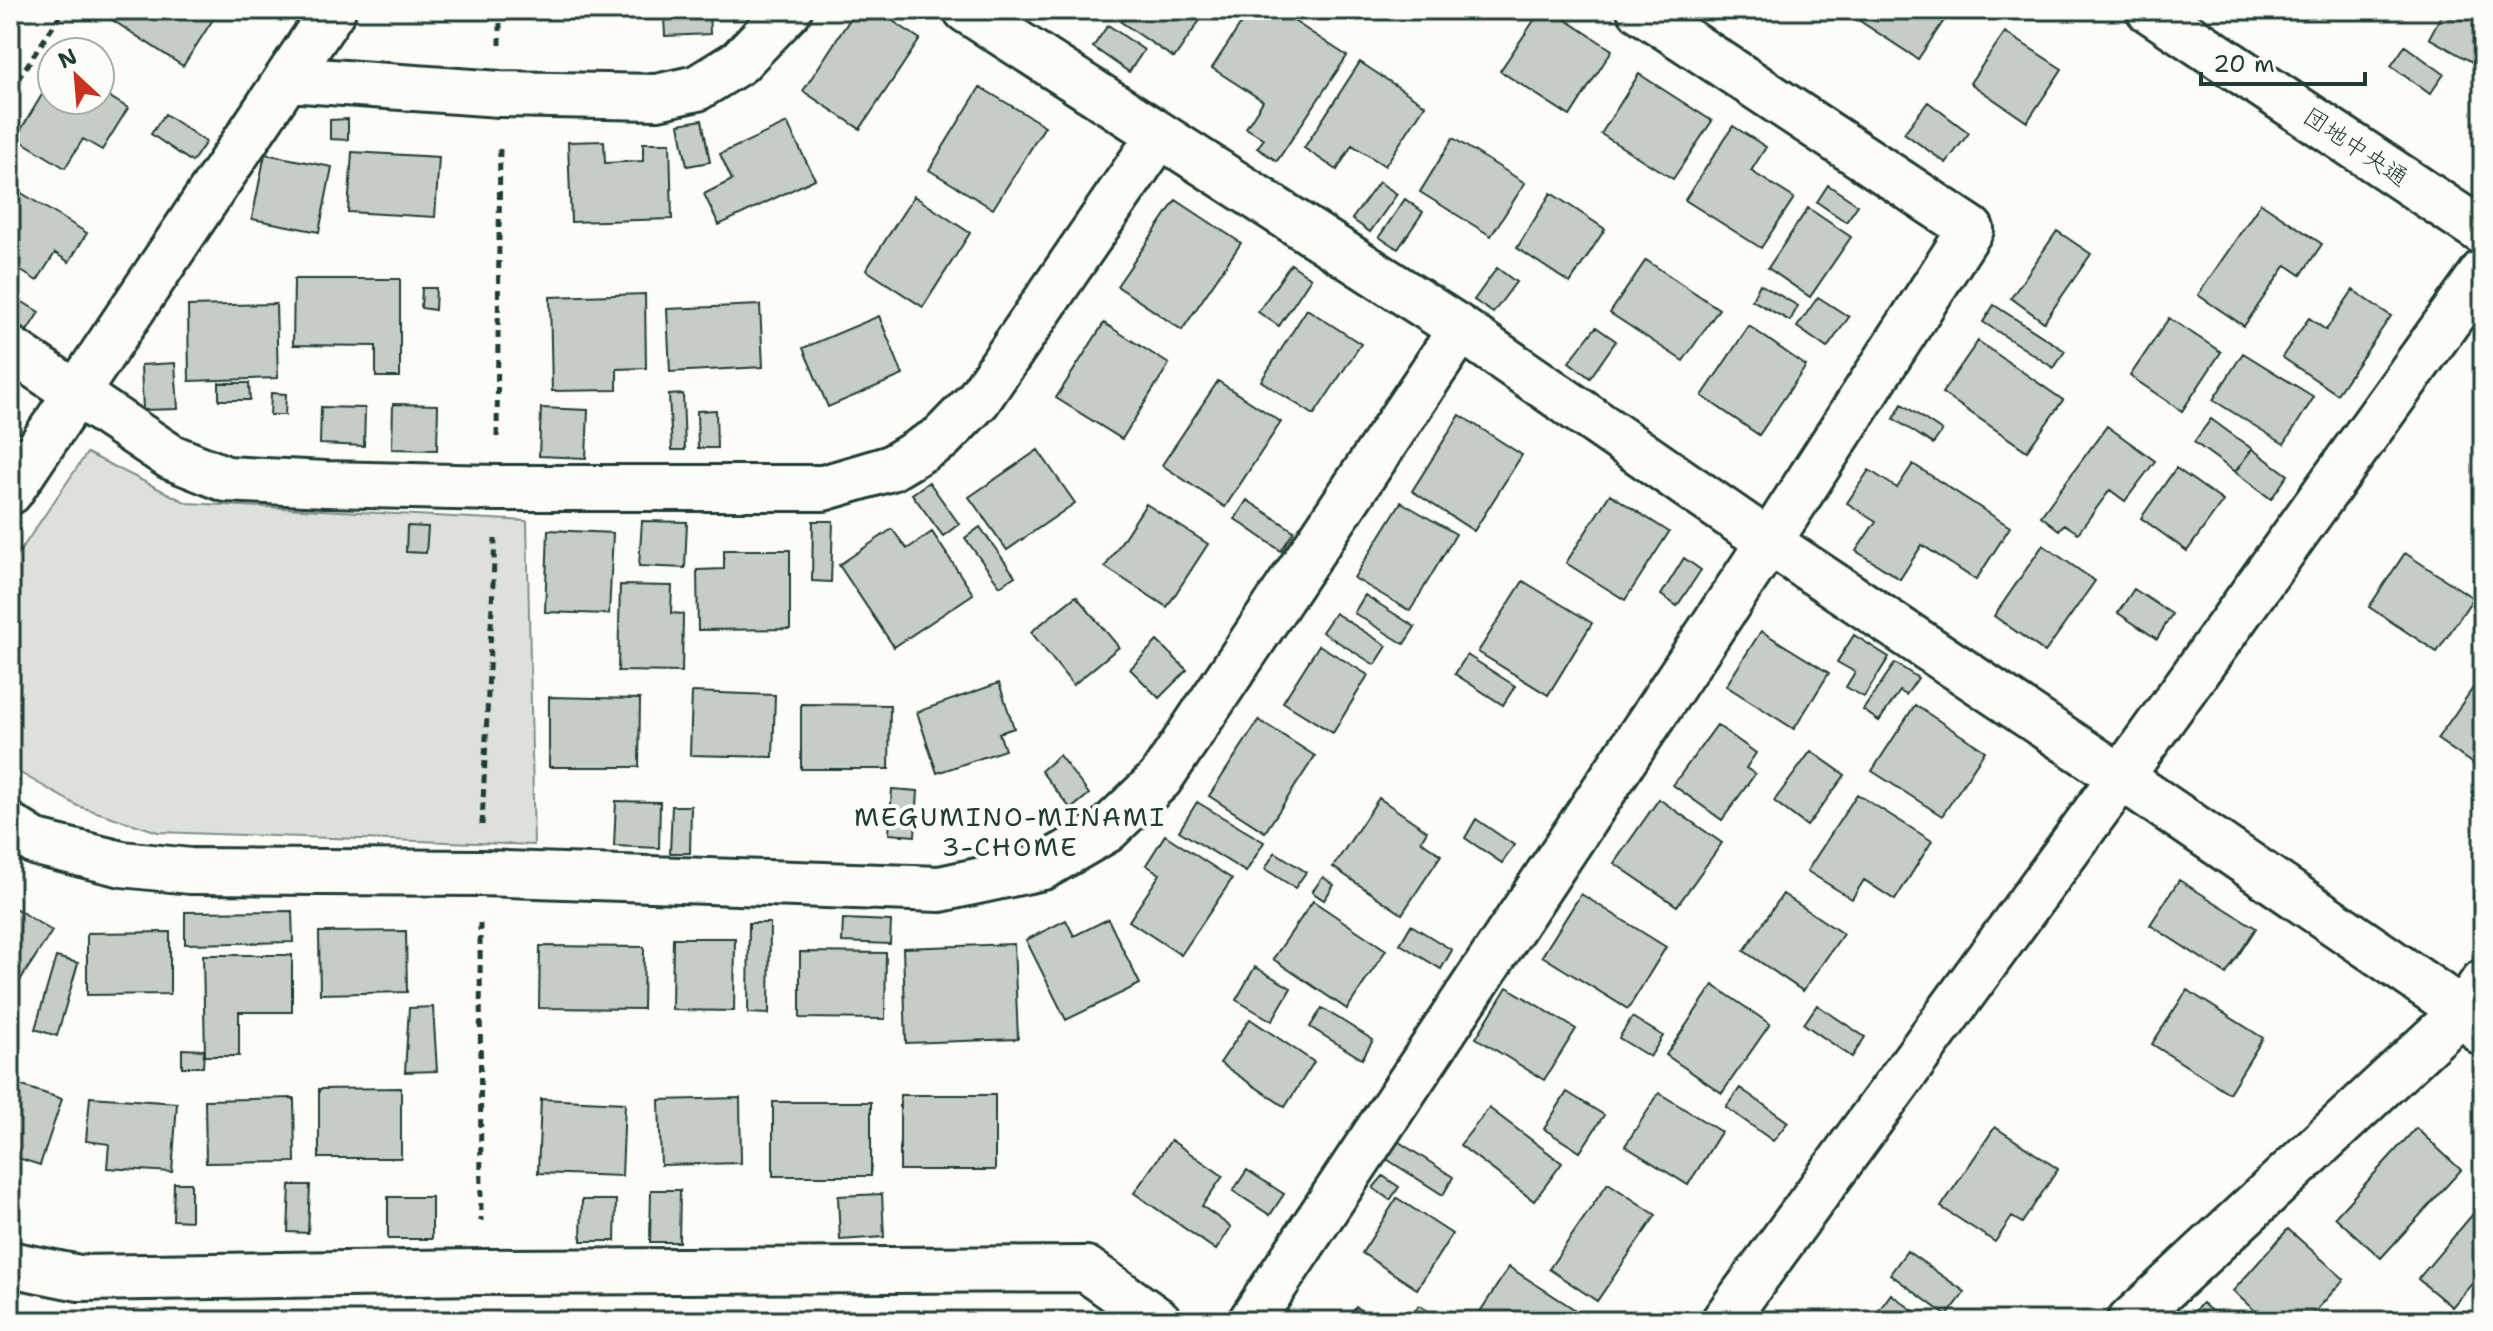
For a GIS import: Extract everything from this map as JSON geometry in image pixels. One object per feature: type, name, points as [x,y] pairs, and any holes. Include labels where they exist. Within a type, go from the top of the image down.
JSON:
[{"type":"street","points":[[10,492],[333,10]]},
{"type":"street","points":[[288,79],[500,94],[657,97],[697,88],[739,62],[789,10]]},
{"type":"street","points":[[966,10],[1461,329],[1769,542],[2476,1009],[2130,1321]]},
{"type":"street","points":[[1251,1321],[1769,542],[1971,229],[1640,10]]},
{"type":"street","name":"団地中央通","points":[[2149,10],[2483,232]]},
{"type":"street","points":[[10,349],[171,457],[226,479],[497,488],[823,488],[891,468],[941,438],[978,400],[1159,136]]},
{"type":"street","points":[[1724,1321],[2121,777],[2483,272]]},
{"type":"street","points":[[10,826],[37,843],[122,864],[190,871],[480,873],[940,889],[1043,867],[1107,830],[1160,779],[1461,329]]},
{"type":"street","points":[[10,1264],[79,1278],[481,1272],[1086,1269],[1159,1321]]},
{"type":"path","points":[[10,91],[64,10]]},
{"type":"path","points":[[481,1272],[480,873],[497,488],[500,10]]},
{"type":"shaded area","points":[[87,453],[187,503],[527,521],[534,845],[158,832],[78,806],[10,767],[10,566]]},
{"type":"building","points":[[97,10],[219,10],[183,66]]},
{"type":"building","points":[[637,10],[709,10],[710,34],[665,36],[664,16],[637,17]]},
{"type":"building","points":[[856,10],[876,10],[920,39],[860,129],[803,91]]},
{"type":"building","points":[[1129,10],[1207,10],[1174,58],[1121,22]]},
{"type":"building","points":[[1250,10],[1277,10],[1347,56],[1277,161],[1257,148],[1264,139],[1246,128],[1263,101],[1212,68]]},
{"type":"building","points":[[1541,10],[1551,10],[1612,50],[1570,116],[1500,71]]},
{"type":"building","points":[[1709,10],[1731,10],[1724,20]]},
{"type":"building","points":[[1843,10],[1951,10],[1918,59]]},
{"type":"building","points":[[2444,10],[2483,10],[2483,68],[2429,38]]},
{"type":"building","points":[[1108,25],[1144,50],[1129,72],[1093,47]]},
{"type":"building","points":[[2005,32],[2062,69],[2027,122],[1970,83]]},
{"type":"building","points":[[2405,46],[2444,74],[2430,94],[2391,66]]},
{"type":"building","points":[[1360,62],[1425,105],[1385,166],[1352,145],[1337,170],[1304,148]]},
{"type":"building","points":[[1639,74],[1712,121],[1673,179],[1601,134]]},
{"type":"building","points":[[980,87],[1045,126],[993,209],[929,170]]},
{"type":"building","points":[[116,101],[128,108],[102,150],[83,139],[65,168],[16,138],[36,105],[36,116],[116,116]]},
{"type":"building","points":[[1928,102],[1969,133],[1946,163],[1904,133]]},
{"type":"building","points":[[165,114],[206,142],[192,162],[151,134]]},
{"type":"building","points":[[348,119],[348,140],[330,139],[330,120]]},
{"type":"building","points":[[702,120],[710,162],[687,166],[679,124]]},
{"type":"building","points":[[787,123],[815,179],[719,225],[704,194],[732,180],[720,154]]},
{"type":"building","points":[[1733,126],[1766,147],[1751,171],[1794,198],[1761,248],[1685,200]]},
{"type":"building","points":[[1453,138],[1525,183],[1491,236],[1420,192]]},
{"type":"building","points":[[604,141],[605,163],[643,161],[643,143],[670,143],[672,219],[571,222],[568,142]]},
{"type":"building","points":[[352,152],[439,157],[435,217],[348,212]]},
{"type":"building","points":[[265,154],[332,167],[319,232],[252,219]]},
{"type":"building","points":[[1379,182],[1397,194],[1370,232],[1352,219]]},
{"type":"building","points":[[1828,185],[1858,205],[1846,222],[1817,202]]},
{"type":"building","points":[[10,186],[87,233],[69,262],[55,253],[37,281],[10,264]]},
{"type":"building","points":[[1551,193],[1605,229],[1570,283],[1517,248]]},
{"type":"building","points":[[914,196],[970,233],[923,307],[866,270]]},
{"type":"building","points":[[1405,199],[1423,212],[1398,249],[1379,237]]},
{"type":"building","points":[[1176,200],[1241,243],[1182,330],[1117,286]]},
{"type":"building","points":[[2261,203],[2322,244],[2301,275],[2286,265],[2244,326],[2198,295]]},
{"type":"building","points":[[1808,208],[1851,237],[1810,297],[1768,268]]},
{"type":"building","points":[[2057,231],[2091,254],[2044,322],[2011,298]]},
{"type":"building","points":[[1646,260],[1719,309],[1683,361],[1610,313]]},
{"type":"building","points":[[1291,264],[1311,278],[1279,326],[1258,312]]},
{"type":"building","points":[[1497,268],[1516,282],[1493,313],[1474,300]]},
{"type":"building","points":[[294,279],[400,279],[400,377],[376,377],[376,346],[293,345]]},
{"type":"building","points":[[1760,284],[1798,306],[1790,321],[1752,300]]},
{"type":"building","points":[[422,288],[436,288],[435,310],[421,308]]},
{"type":"building","points":[[2353,290],[2391,316],[2337,394],[2282,357],[2309,318],[2326,330]]},
{"type":"building","points":[[645,294],[646,368],[617,369],[617,390],[552,391],[550,297]]},
{"type":"building","points":[[1818,297],[1849,317],[1827,348],[1797,327]]},
{"type":"building","points":[[16,298],[39,312],[27,331],[10,320],[10,307]]},
{"type":"building","points":[[276,304],[278,378],[189,381],[188,306]]},
{"type":"building","points":[[760,305],[763,367],[670,372],[667,309]]},
{"type":"building","points":[[1994,305],[2065,351],[2054,368],[1983,322]]},
{"type":"building","points":[[1307,309],[1361,344],[1314,415],[1261,381]]},
{"type":"building","points":[[879,316],[903,375],[828,407],[803,348]]},
{"type":"building","points":[[2169,318],[2221,352],[2182,411],[2130,376]]},
{"type":"building","points":[[1104,323],[1169,364],[1122,439],[1056,398]]},
{"type":"building","points":[[1749,326],[1806,366],[1759,435],[1702,396]]},
{"type":"building","points":[[1596,327],[1616,341],[1590,378],[1569,362]]},
{"type":"building","points":[[1978,341],[2063,400],[2027,451],[1942,393]]},
{"type":"building","points":[[2243,353],[2314,397],[2284,444],[2213,400]]},
{"type":"building","points":[[175,363],[178,409],[143,410],[141,365]]},
{"type":"building","points":[[1218,381],[1281,422],[1225,507],[1162,465]]},
{"type":"building","points":[[219,383],[249,383],[250,400],[219,400]]},
{"type":"building","points":[[271,393],[286,394],[285,415],[270,415]]},
{"type":"building","points":[[683,394],[685,450],[672,450],[669,395]]},
{"type":"building","points":[[393,404],[438,405],[437,450],[392,449]]},
{"type":"building","points":[[1902,404],[1942,431],[1933,444],[1894,419]]},
{"type":"building","points":[[321,407],[365,408],[364,446],[320,444]]},
{"type":"building","points":[[541,408],[588,410],[586,458],[539,456]]},
{"type":"building","points":[[716,410],[717,448],[698,448],[697,411]]},
{"type":"building","points":[[1460,415],[1522,455],[1474,531],[1412,491]]},
{"type":"building","points":[[2211,419],[2252,449],[2235,472],[2194,442]]},
{"type":"building","points":[[2107,426],[2155,461],[2125,501],[2110,490],[2078,533],[2064,524],[2059,530],[2041,516]]},
{"type":"building","points":[[2252,449],[2288,475],[2271,499],[2235,472]]},
{"type":"building","points":[[1038,450],[1075,503],[1007,550],[969,497]]},
{"type":"building","points":[[1913,464],[2010,527],[1976,580],[1922,545],[1900,579],[1856,551],[1876,521],[1847,503],[1869,470],[1897,488]]},
{"type":"building","points":[[2176,468],[2223,501],[2187,551],[2141,518]]},
{"type":"building","points":[[929,482],[959,524],[943,536],[912,494]]},
{"type":"building","points":[[1610,494],[1669,532],[1625,600],[1566,563]]},
{"type":"building","points":[[1247,500],[1294,531],[1281,551],[1235,519]]},
{"type":"building","points":[[1401,502],[1456,534],[1410,611],[1354,578]]},
{"type":"building","points":[[1146,504],[1208,544],[1167,607],[1105,567]]},
{"type":"building","points":[[642,521],[687,522],[685,568],[639,566]]},
{"type":"building","points":[[813,521],[833,521],[831,582],[812,581]]},
{"type":"building","points":[[407,526],[428,527],[426,553],[406,552]]},
{"type":"building","points":[[980,527],[1015,576],[1000,586],[965,538]]},
{"type":"building","points":[[892,529],[907,549],[932,532],[973,594],[894,647],[839,565]]},
{"type":"building","points":[[548,530],[613,533],[609,614],[545,612]]},
{"type":"building","points":[[2043,545],[2095,581],[2045,652],[1994,616]]},
{"type":"building","points":[[724,550],[790,550],[790,629],[698,630],[697,570],[724,569]]},
{"type":"building","points":[[2405,553],[2473,598],[2437,652],[2369,607]]},
{"type":"building","points":[[1684,558],[1701,570],[1677,606],[1661,595]]},
{"type":"building","points":[[1523,581],[1592,623],[1548,695],[1478,652]]},
{"type":"building","points":[[620,585],[672,586],[671,613],[683,614],[682,672],[618,671]]},
{"type":"building","points":[[2134,589],[2172,614],[2157,639],[2118,613]]},
{"type":"building","points":[[1365,595],[1415,627],[1404,644],[1354,613]]},
{"type":"building","points":[[1076,596],[1119,647],[1073,685],[1031,632]]},
{"type":"building","points":[[1335,613],[1387,646],[1375,665],[1322,632]]},
{"type":"building","points":[[1761,631],[1829,673],[1794,729],[1726,686]]},
{"type":"building","points":[[1854,635],[1889,657],[1864,697],[1846,687],[1855,672],[1837,662]]},
{"type":"building","points":[[1157,641],[1187,670],[1159,698],[1130,669]]},
{"type":"building","points":[[1319,645],[1368,675],[1333,733],[1283,702]]},
{"type":"building","points":[[1467,655],[1515,686],[1503,705],[1455,674]]},
{"type":"building","points":[[1895,663],[1918,678],[1906,695],[1900,691],[1879,721],[1863,710]]},
{"type":"building","points":[[2483,674],[2483,771],[2437,739]]},
{"type":"building","points":[[999,683],[1014,728],[999,733],[1005,750],[937,773],[917,712]]},
{"type":"building","points":[[692,692],[775,695],[773,757],[690,755]]},
{"type":"building","points":[[549,697],[640,699],[639,767],[549,767]]},
{"type":"building","points":[[801,704],[890,705],[889,769],[801,769]]},
{"type":"building","points":[[1915,705],[1985,751],[1942,816],[1872,771]]},
{"type":"building","points":[[1259,720],[1315,756],[1265,832],[1209,796]]},
{"type":"building","points":[[1717,725],[1756,753],[1746,768],[1755,774],[1722,820],[1673,785]]},
{"type":"building","points":[[1811,751],[1845,775],[1807,826],[1774,801]]},
{"type":"building","points":[[1059,755],[1089,794],[1071,809],[1041,771]]},
{"type":"building","points":[[892,789],[918,791],[915,836],[889,834]]},
{"type":"building","points":[[1857,794],[1932,841],[1895,900],[1864,880],[1852,899],[1807,871]]},
{"type":"building","points":[[1379,798],[1427,831],[1421,841],[1441,855],[1402,914],[1333,867]]},
{"type":"building","points":[[1659,799],[1722,843],[1677,906],[1614,863]]},
{"type":"building","points":[[616,801],[660,802],[659,848],[614,846]]},
{"type":"building","points":[[1197,802],[1264,842],[1246,872],[1179,831]]},
{"type":"building","points":[[672,806],[691,806],[690,853],[670,853]]},
{"type":"building","points":[[1476,819],[1514,845],[1502,863],[1465,838]]},
{"type":"building","points":[[1165,835],[1232,879],[1181,955],[1129,921],[1160,874],[1146,865]]},
{"type":"building","points":[[1275,852],[1306,872],[1295,888],[1265,869]]},
{"type":"building","points":[[1323,877],[1334,885],[1324,900],[1312,892]]},
{"type":"building","points":[[2179,880],[2256,928],[2226,974],[2150,925]]},
{"type":"building","points":[[1581,894],[1666,947],[1628,1009],[1542,956]]},
{"type":"building","points":[[1783,894],[1843,934],[1803,991],[1744,951]]},
{"type":"building","points":[[1313,901],[1386,950],[1347,1009],[1273,959]]},
{"type":"building","points":[[10,905],[52,931],[19,982],[10,976]]},
{"type":"building","points":[[292,911],[293,942],[185,944],[185,912]]},
{"type":"building","points":[[843,919],[891,921],[890,944],[842,942]]},
{"type":"building","points":[[1108,919],[1140,984],[1066,1020],[1026,940],[1066,920],[1074,936]]},
{"type":"building","points":[[749,923],[770,923],[769,1014],[748,1013]]},
{"type":"building","points":[[1411,925],[1452,950],[1441,969],[1400,944]]},
{"type":"building","points":[[406,931],[407,992],[320,994],[319,932]]},
{"type":"building","points":[[170,932],[170,994],[87,995],[87,933]]},
{"type":"building","points":[[673,938],[735,938],[734,1011],[672,1010]]},
{"type":"building","points":[[1014,944],[1018,1039],[906,1043],[903,948]]},
{"type":"building","points":[[540,946],[644,947],[643,1009],[539,1008]]},
{"type":"building","points":[[800,952],[886,953],[885,1019],[800,1018]]},
{"type":"building","points":[[203,955],[292,955],[292,1012],[239,1012],[239,1056],[205,1056]]},
{"type":"building","points":[[56,957],[78,963],[57,1036],[35,1029]]},
{"type":"building","points":[[1255,967],[1291,988],[1272,1021],[1236,1000]]},
{"type":"building","points":[[1713,985],[1770,1024],[1722,1093],[1666,1055]]},
{"type":"building","points":[[1507,987],[1576,1029],[1544,1080],[1476,1038]]},
{"type":"building","points":[[2187,990],[2263,1038],[2229,1093],[2152,1044]]},
{"type":"building","points":[[1817,1005],[1865,1037],[1852,1057],[1804,1024]]},
{"type":"building","points":[[433,1007],[437,1071],[405,1072],[409,1008]]},
{"type":"building","points":[[1322,1008],[1373,1040],[1362,1059],[1310,1027]]},
{"type":"building","points":[[1632,1017],[1663,1036],[1650,1057],[1619,1038]]},
{"type":"building","points":[[1250,1019],[1314,1062],[1285,1107],[1220,1063]]},
{"type":"building","points":[[182,1049],[204,1050],[203,1067],[182,1067]]},
{"type":"building","points":[[10,1082],[62,1099],[40,1165],[12,1156],[10,1164]]},
{"type":"building","points":[[401,1088],[401,1158],[319,1158],[319,1089]]},
{"type":"building","points":[[1740,1088],[1788,1122],[1773,1141],[1726,1107]]},
{"type":"building","points":[[1567,1092],[1604,1115],[1580,1152],[1544,1129]]},
{"type":"building","points":[[1659,1093],[1721,1132],[1688,1185],[1625,1146]]},
{"type":"building","points":[[900,1095],[995,1095],[995,1170],[900,1170]]},
{"type":"building","points":[[90,1097],[177,1103],[172,1172],[107,1168],[109,1144],[86,1141]]},
{"type":"building","points":[[294,1098],[295,1162],[206,1163],[205,1100]]},
{"type":"building","points":[[740,1098],[741,1163],[661,1165],[659,1100]]},
{"type":"building","points":[[541,1099],[625,1103],[622,1176],[538,1173]]},
{"type":"building","points":[[773,1102],[871,1102],[871,1176],[773,1176]]},
{"type":"building","points":[[1489,1108],[1562,1163],[1534,1201],[1460,1145]]},
{"type":"building","points":[[1995,1127],[2058,1169],[2022,1223],[2012,1217],[1995,1242],[1941,1207]]},
{"type":"building","points":[[2416,1128],[2461,1170],[2381,1258],[2335,1217]]},
{"type":"building","points":[[1171,1140],[1223,1176],[1202,1206],[1231,1227],[1216,1250],[1134,1193]]},
{"type":"building","points":[[1396,1140],[1453,1177],[1443,1195],[1385,1158]]},
{"type":"building","points":[[1247,1170],[1284,1194],[1270,1215],[1233,1191]]},
{"type":"building","points":[[1383,1176],[1399,1187],[1390,1200],[1373,1188]]},
{"type":"building","points":[[174,1183],[191,1183],[191,1221],[173,1220]]},
{"type":"building","points":[[1608,1183],[1656,1215],[1597,1301],[1549,1269]]},
{"type":"building","points":[[290,1185],[310,1185],[308,1233],[288,1232]]},
{"type":"building","points":[[651,1190],[680,1190],[679,1242],[650,1242]]},
{"type":"building","points":[[882,1194],[884,1237],[840,1240],[838,1196]]},
{"type":"building","points":[[388,1197],[432,1197],[432,1239],[388,1239]]},
{"type":"building","points":[[1397,1198],[1452,1234],[1417,1289],[1362,1253]]},
{"type":"building","points":[[582,1200],[616,1200],[615,1241],[581,1241]]},
{"type":"building","points":[[2483,1202],[2483,1271],[2452,1307],[2418,1279]]},
{"type":"building","points":[[2288,1229],[2344,1279],[2307,1321],[2266,1321],[2233,1291]]},
{"type":"building","points":[[1907,1251],[1965,1292],[1947,1316],[1890,1274]]},
{"type":"building","points":[[1509,1267],[1574,1309],[1566,1321],[1474,1321]]},
{"type":"building","points":[[1891,1294],[1927,1321],[1871,1321]]},
{"type":"building","points":[[2202,1303],[2223,1321],[2186,1321]]},
{"type":"building","points":[[1419,1305],[1443,1321],[1408,1321]]},
{"type":"building","points":[[1356,1307],[1378,1321],[1347,1321]]},
{"type":"building","points":[[1071,1317],[1078,1321],[1007,1321],[1007,1320]]},
{"type":"district","name":"MEGUMINO-MINAMI 3-CHOME","points":[[1010,832]]}]
